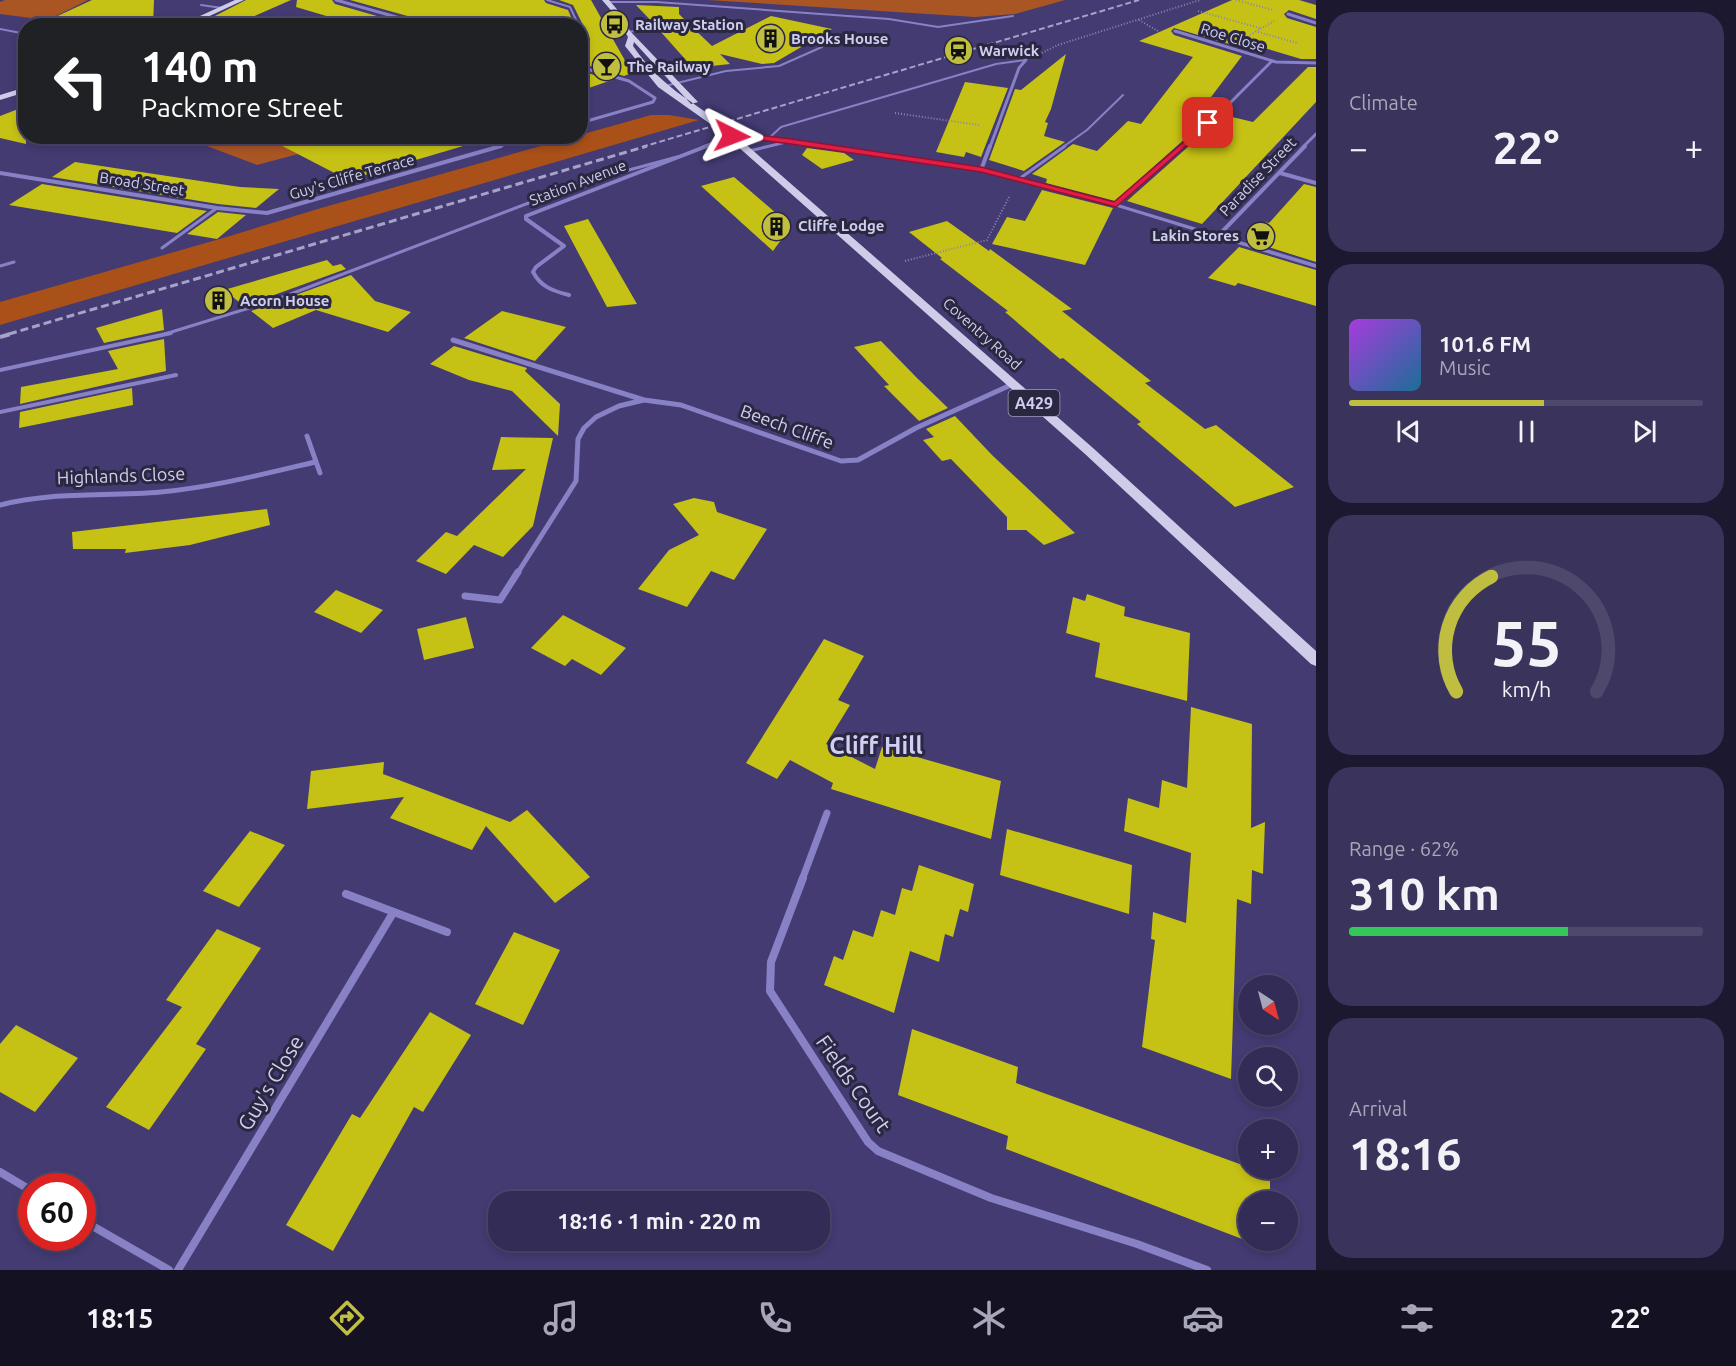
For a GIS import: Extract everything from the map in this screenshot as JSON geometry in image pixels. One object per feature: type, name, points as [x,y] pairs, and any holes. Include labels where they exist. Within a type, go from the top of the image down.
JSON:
[{"type":"main road","points":[[199,18],[241,0]]},
{"type":"main road","name":"Coventry Road","points":[[605,1],[619,15],[629,35],[641,45],[701,111]]},
{"type":"main road","name":"Coventry Road","points":[[629,35],[629,46],[654,79],[668,91],[701,111],[734,138],[1013,384],[1316,660]]},
{"type":"main road","points":[[0,98],[18,93]]},
{"type":"street","points":[[336,0],[402,18]]},
{"type":"street","points":[[1288,14],[1316,23]]},
{"type":"street","name":"Roe Close","points":[[1175,31],[1272,61],[1316,63]]},
{"type":"street","name":"Roe Close","points":[[1187,35],[1194,32]]},
{"type":"street","points":[[981,170],[1019,68],[1026,60]]},
{"type":"street","points":[[1116,205],[1221,112],[1272,61]]},
{"type":"street","points":[[588,69],[635,84],[655,98],[653,102],[588,121]]},
{"type":"street","name":"Paradise Street","points":[[1217,237],[1316,134]]},
{"type":"street","points":[[734,138],[791,141],[981,170],[1116,205],[1316,267]]},
{"type":"street","name":"Station Avenue","points":[[569,295],[547,289],[536,278],[534,272],[536,267],[564,246],[526,219],[526,216],[680,156],[734,138]]},
{"type":"street","points":[[748,151],[791,141]]},
{"type":"street","name":"Guy's Cliffe Terrace","points":[[280,211],[508,144]]},
{"type":"street","name":"Broad Street","points":[[0,173],[217,208],[258,213],[280,211]]},
{"type":"street","points":[[1280,173],[1316,183]]},
{"type":"street","name":"Beech Cliffe","points":[[453,340],[644,400],[689,408],[841,461],[858,460],[916,428],[1013,384]]},
{"type":"street","name":"Beech Cliffe","points":[[465,596],[500,600],[576,481],[578,439],[584,428],[596,417],[619,406],[644,400]]},
{"type":"street","points":[[307,436],[320,473]]},
{"type":"street","name":"Highlands Close","points":[[0,505],[51,494],[112,495],[188,489],[315,462]]},
{"type":"street","name":"Fields Court","points":[[826,813],[771,962],[770,991],[868,1142],[878,1151],[971,1191],[1137,1244],[1207,1270]]},
{"type":"street","points":[[346,894],[447,932]]},
{"type":"street","name":"Guy's Close","points":[[178,1270],[393,913]]},
{"type":"street","points":[[0,1172],[18,1183]]},
{"type":"street","points":[[96,1228],[169,1270]]},
{"type":"lane","points":[[547,0],[570,7],[576,18]]},
{"type":"lane","points":[[605,1],[657,2],[889,19],[938,27],[1012,16]]},
{"type":"lane","points":[[201,4],[222,8]]},
{"type":"lane","points":[[629,35],[691,24],[724,27]]},
{"type":"lane","points":[[0,29],[18,32]]},
{"type":"lane","points":[[668,91],[669,85],[726,71],[779,66],[822,46]]},
{"type":"lane","points":[[768,139],[771,133],[781,127],[996,64],[1026,60]]},
{"type":"lane","points":[[1019,179],[1087,130],[1123,95]]},
{"type":"lane","points":[[0,370],[131,341],[224,317],[324,282],[581,182],[638,164],[680,156]]},
{"type":"lane","points":[[162,248],[217,208]]},
{"type":"lane","points":[[0,266],[14,262]]},
{"type":"lane","points":[[0,412],[176,375]]},
{"type":"path","points":[[1026,60],[1058,45],[1200,0]]},
{"type":"path","points":[[1236,0],[1288,14]]},
{"type":"path","points":[[1251,4],[1260,0]]},
{"type":"path","points":[[1198,11],[1260,28]]},
{"type":"path","points":[[1227,47],[1288,14]]},
{"type":"path","points":[[1257,31],[1306,45]]},
{"type":"path","points":[[848,107],[998,128]]},
{"type":"path","points":[[901,262],[987,240],[1019,179]]},
{"type":"shaded area","points":[[5,0],[88,0],[52,18],[36,16],[31,18],[0,14],[0,2]]},
{"type":"shaded area","points":[[708,0],[1065,0],[1015,14],[975,17]]},
{"type":"shaded area","points":[[651,115],[669,115],[699,120],[0,325],[0,302],[548,144],[588,144],[588,133]]},
{"type":"shaded area","points":[[202,144],[281,144],[302,153],[257,165]]},
{"type":"building","points":[[92,0],[154,0],[153,18],[53,18]]},
{"type":"building","points":[[246,0],[291,0],[250,18],[211,18]]},
{"type":"building","points":[[297,0],[332,0],[335,4],[384,18],[333,18],[296,7]]},
{"type":"building","points":[[350,0],[544,0],[546,3],[568,10],[572,18],[415,18]]},
{"type":"building","points":[[559,0],[591,0],[632,73],[624,76],[588,65],[590,39],[588,18],[580,18],[573,5]]},
{"type":"building","points":[[1232,0],[1299,0],[1316,5],[1316,19],[1289,10],[1284,14],[1287,18],[1316,27],[1316,59],[1301,59],[1251,44],[1247,49],[1174,28],[1171,31],[1174,35],[1242,56],[1202,109],[1215,112],[1115,201],[1046,183],[1047,179],[1032,174],[1073,144],[1097,151],[1128,121],[1141,124],[1193,57],[1139,41]]},
{"type":"building","points":[[636,5],[679,7],[679,14],[686,21],[655,25]]},
{"type":"building","name":"Brooks House","points":[[771,16],[832,29],[774,63],[762,64],[720,54],[730,64],[693,68],[660,31],[693,28],[712,46]]},
{"type":"building","points":[[1066,54],[1051,109],[1045,122],[1048,123],[1044,136],[1065,142],[1024,171],[989,160],[1015,89],[1021,90]]},
{"type":"building","points":[[1308,67],[1316,67],[1316,102],[1202,224],[1127,201],[1224,115],[1253,122]]},
{"type":"building","points":[[588,73],[612,80],[588,88]]},
{"type":"building","points":[[965,82],[1008,88],[981,157],[966,152],[964,157],[936,152]]},
{"type":"building","points":[[18,109],[18,142],[0,138],[0,116]]},
{"type":"building","points":[[278,144],[470,144],[348,180]]},
{"type":"building","points":[[807,148],[844,153],[854,160],[822,169],[802,155]]},
{"type":"building","points":[[75,162],[240,187],[279,189],[256,208],[52,177]]},
{"type":"building","points":[[734,177],[791,226],[773,251],[701,186]]},
{"type":"building","points":[[42,184],[207,211],[177,233],[9,205]]},
{"type":"building","points":[[1304,184],[1316,187],[1316,262],[1246,240],[1265,222],[1269,223]]},
{"type":"building","points":[[1042,190],[1113,208],[1085,265],[992,244],[1007,217],[1025,221]]},
{"type":"building","points":[[218,212],[246,215],[217,239],[187,234]]},
{"type":"building","points":[[588,219],[637,304],[607,307],[564,226]]},
{"type":"building","points":[[947,221],[989,251],[990,249],[1072,309],[1062,311],[1151,381],[1145,383],[1205,429],[1216,425],[1294,487],[1235,507],[1137,424],[1141,422],[1063,358],[1060,359],[1005,312],[1008,311],[909,232]]},
{"type":"building","points":[[1239,247],[1316,270],[1316,306],[1238,283],[1235,286],[1208,278]]},
{"type":"building","points":[[327,260],[333,266],[341,264],[346,269],[244,306],[224,290]]},
{"type":"building","points":[[351,275],[375,301],[411,312],[388,332],[316,310],[273,328],[251,311]]},
{"type":"building","points":[[162,309],[164,330],[104,343],[96,328]]},
{"type":"building","points":[[502,311],[566,327],[535,361],[464,338]]},
{"type":"building","points":[[164,339],[166,371],[20,404],[21,387],[118,369],[108,351]]},
{"type":"building","points":[[881,341],[948,408],[919,421],[884,386],[889,385],[854,347]]},
{"type":"building","points":[[454,346],[527,368],[525,371],[560,404],[558,436],[512,391],[469,380],[430,364]]},
{"type":"building","points":[[132,388],[133,405],[19,428],[20,412]]},
{"type":"building","points":[[955,416],[992,455],[1075,533],[1044,545],[1026,530],[1007,530],[1007,517],[951,459],[942,461],[923,440],[934,437],[926,429]]},
{"type":"building","points":[[501,437],[553,438],[533,526],[503,557],[474,545],[446,574],[416,561],[446,532],[457,536],[526,469],[492,470]]},
{"type":"building","points":[[694,498],[714,502],[717,512],[767,529],[734,580],[711,571],[687,607],[638,589],[669,550],[699,535],[673,504]]},
{"type":"building","points":[[267,509],[270,525],[190,545],[125,553],[126,549],[73,549],[72,532]]},
{"type":"building","points":[[336,590],[383,610],[361,633],[314,612]]},
{"type":"building","points":[[1087,594],[1125,607],[1124,616],[1190,633],[1187,701],[1095,677],[1100,643],[1066,633],[1073,597],[1085,601]]},
{"type":"building","points":[[563,615],[626,648],[601,675],[572,659],[565,666],[531,648]]},
{"type":"building","points":[[466,617],[474,648],[424,660],[417,629]]},
{"type":"building","points":[[824,639],[864,656],[838,700],[850,705],[826,744],[875,769],[882,747],[1001,781],[991,839],[831,789],[833,783],[790,760],[777,779],[746,763]]},
{"type":"building","points":[[1191,707],[1252,724],[1251,828],[1265,822],[1263,874],[1252,870],[1251,904],[1237,899],[1231,1079],[1142,1047],[1155,940],[1151,939],[1153,912],[1186,923],[1191,853],[1124,831],[1128,798],[1159,808],[1162,780],[1187,788]]},
{"type":"building","points":[[384,762],[383,774],[510,822],[527,810],[590,877],[555,903],[486,826],[472,850],[390,818],[404,797],[307,809],[311,771]]},
{"type":"building","points":[[1007,829],[1132,865],[1129,914],[1000,875]]},
{"type":"building","points":[[250,831],[285,845],[239,907],[203,891]]},
{"type":"building","points":[[919,865],[974,884],[968,912],[960,909],[953,937],[945,934],[939,962],[910,951],[894,1013],[824,985],[834,956],[843,960],[853,930],[873,937],[881,910],[895,915],[902,888],[912,891]]},
{"type":"building","points":[[217,929],[261,948],[196,1044],[206,1049],[149,1130],[106,1107],[182,1007],[166,1000]]},
{"type":"building","points":[[514,932],[560,950],[523,1025],[475,1004]]},
{"type":"building","points":[[430,1012],[471,1035],[423,1112],[414,1107],[333,1251],[286,1225],[352,1114],[360,1118]]},
{"type":"building","points":[[16,1025],[78,1058],[35,1112],[0,1092],[0,1044]]},
{"type":"building","points":[[912,1029],[1018,1067],[1016,1083],[1238,1163],[1238,1179],[1270,1179],[1270,1191],[1238,1191],[1238,1237],[1006,1149],[1008,1136],[898,1095]]},
{"type":"railway","points":[[642,147],[1139,0]]},
{"type":"railway","points":[[9,334],[647,146]]},
{"type":"railway","points":[[0,337],[14,333]]},
{"type":"place","name":"Railway Station","points":[[614,25]]},
{"type":"place","name":"Brooks House","points":[[770,39]]},
{"type":"place","name":"Warwick","points":[[958,51]]},
{"type":"place","name":"The Railway","points":[[606,67]]},
{"type":"place","name":"Cliffe Lodge","points":[[777,226]]},
{"type":"place","name":"Lakin Stores","points":[[1260,236]]},
{"type":"place","name":"Acorn House","points":[[219,301]]},
{"type":"district","name":"Cliff Hill","points":[[876,746]]},
{"type":"route","points":[[732,136],[735,140],[759,137],[981,170],[1116,205],[1208,123]]}]
